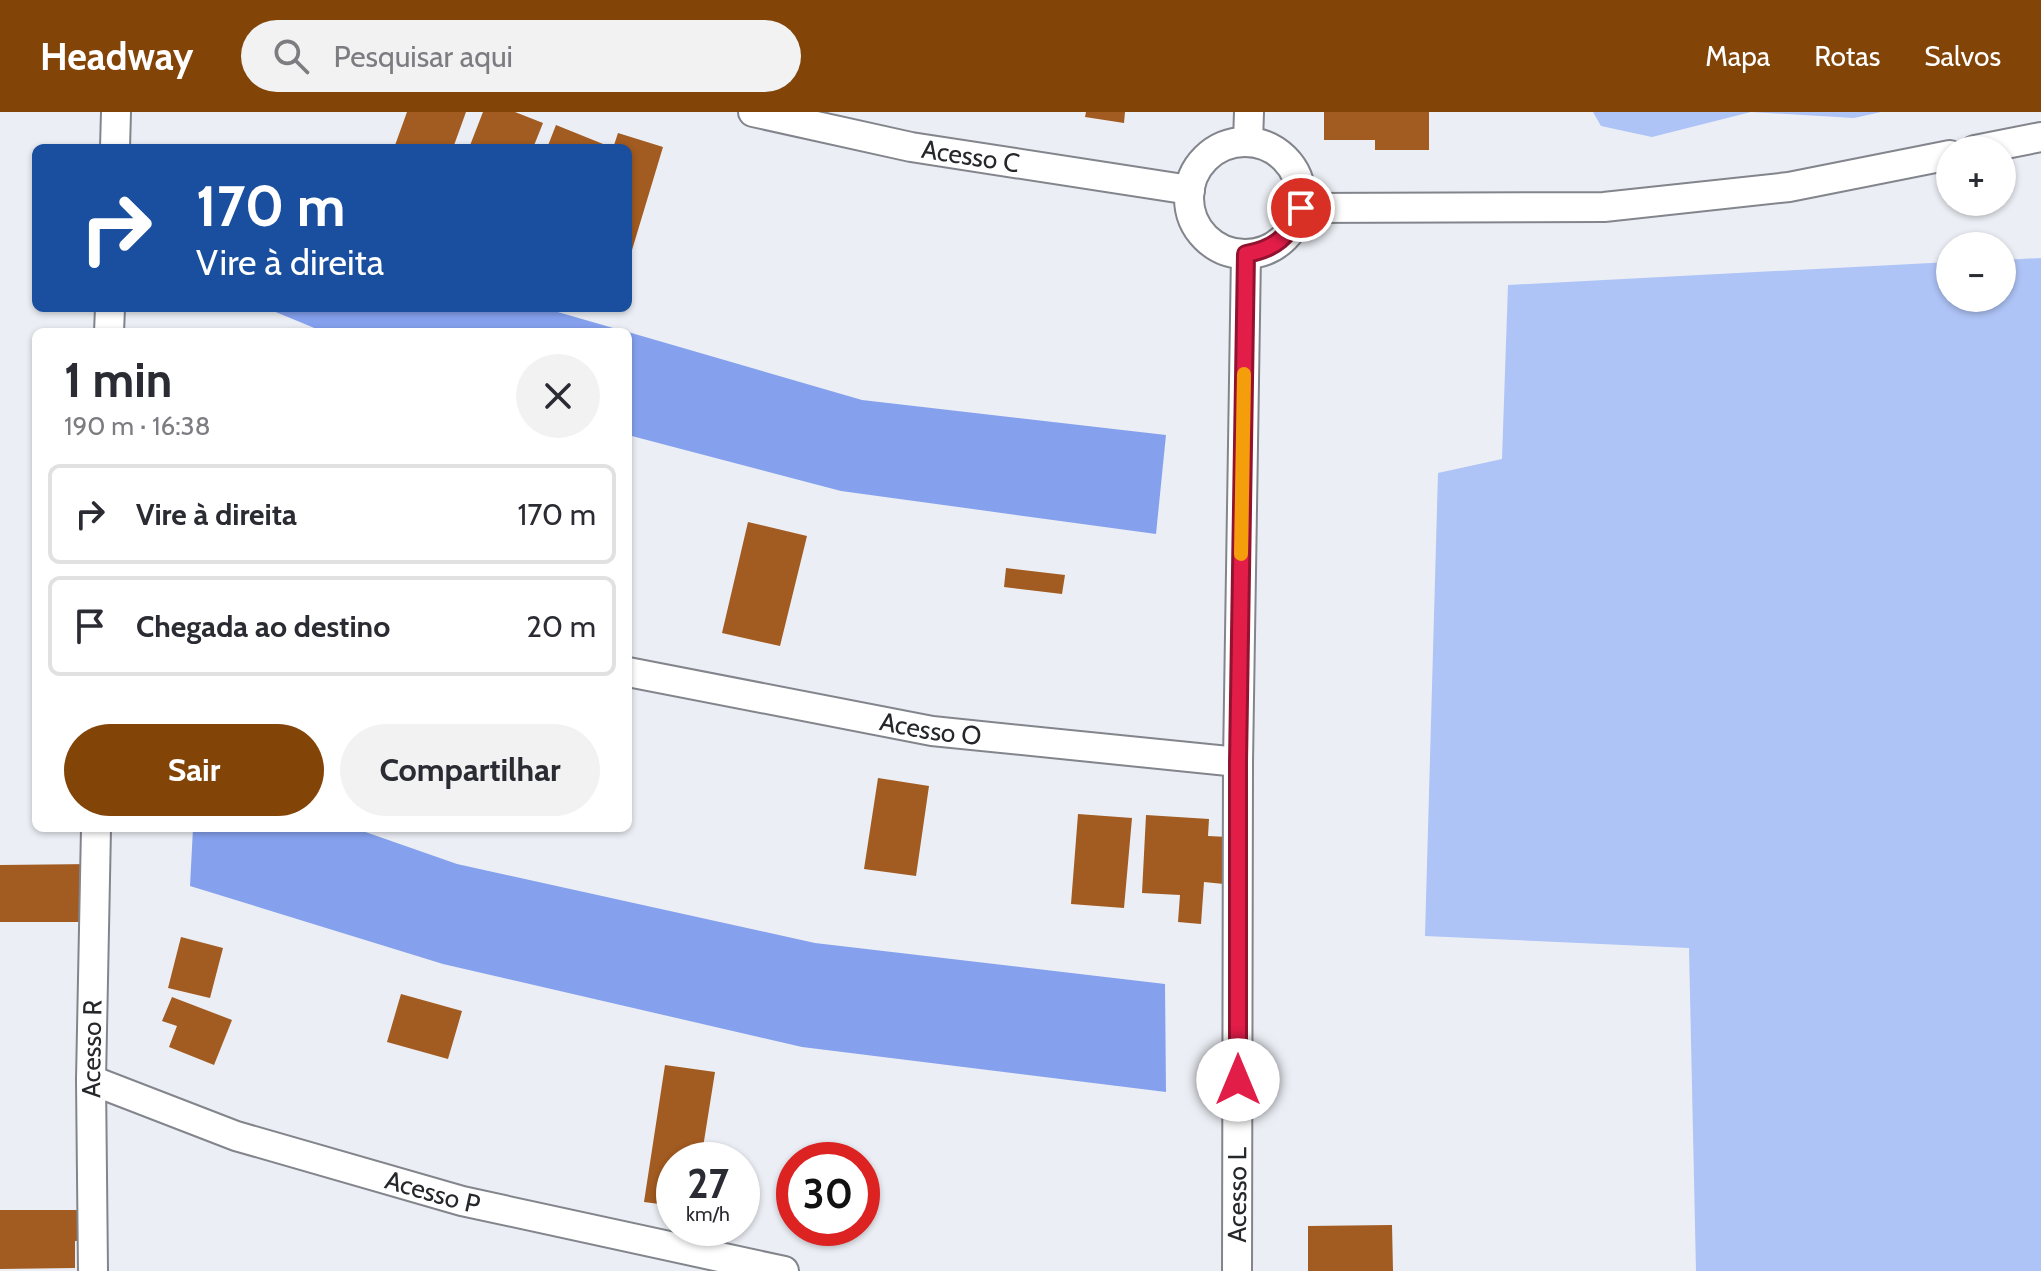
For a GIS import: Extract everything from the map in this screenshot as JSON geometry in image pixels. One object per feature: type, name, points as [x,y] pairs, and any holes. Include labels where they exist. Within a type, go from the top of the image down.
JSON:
[{"type":"street","points":[[115,144],[116,112]]},
{"type":"street","name":"Acesso C","points":[[753,112],[911,147],[1190,190]]},
{"type":"street","points":[[1248,142],[1249,112]]},
{"type":"street","points":[[2016,142],[2041,137]]},
{"type":"street","points":[[1248,142],[1267,146],[1283,156],[1295,171],[1301,189],[1301,208],[1294,226],[1281,241],[1265,251],[1246,254],[1227,251],[1210,242],[1198,227],[1190,209],[1190,190],[1194,174],[1216,150],[1232,143],[1248,142]]},
{"type":"street","points":[[1301,208],[1604,207],[1789,187],[1936,158]]},
{"type":"street","name":"Acesso L","points":[[1237,1271],[1238,762],[1246,254]]},
{"type":"street","name":"Acesso O","points":[[632,673],[932,731],[1238,762]]},
{"type":"street","name":"Acesso R","points":[[93,1271],[91,1080],[96,832]]},
{"type":"street","name":"Acesso P","points":[[91,1080],[236,1136],[462,1201],[784,1271]]},
{"type":"shaded area","points":[[1593,112],[1751,112],[1652,137],[1601,126]]},
{"type":"shaded area","points":[[1751,112],[1881,112],[1854,118]]},
{"type":"shaded area","points":[[2041,258],[2041,1271],[1696,1271],[1689,948],[1425,936],[1438,473],[1502,459],[1508,285],[1936,263],[1936,312],[2016,312],[2016,259]]},
{"type":"shaded area","points":[[276,312],[558,312],[613,328],[314,328]]},
{"type":"shaded area","points":[[632,333],[862,400],[1166,435],[1156,534],[841,491],[632,436]]},
{"type":"shaded area","points":[[193,832],[365,832],[457,864],[815,943],[1165,984],[1166,1092],[802,1047],[443,964],[190,886]]},
{"type":"building","points":[[407,112],[466,112],[454,144],[395,144]]},
{"type":"building","points":[[483,112],[515,112],[543,123],[535,144],[471,144]]},
{"type":"building","points":[[1086,112],[1125,112],[1124,123],[1085,117]]},
{"type":"building","points":[[1324,112],[1429,112],[1429,150],[1375,150],[1375,140],[1324,140]]},
{"type":"building","points":[[556,125],[603,144],[549,144]]},
{"type":"building","points":[[618,133],[663,147],[632,250],[632,144],[614,144]]},
{"type":"building","points":[[748,522],[807,536],[780,646],[722,633]]},
{"type":"building","points":[[1006,568],[1065,575],[1062,594],[1004,587]]},
{"type":"building","points":[[878,778],[929,786],[916,876],[864,869]]},
{"type":"building","points":[[1078,814],[1132,818],[1124,908],[1071,904]]},
{"type":"building","points":[[1146,815],[1209,819],[1208,836],[1228,837],[1224,884],[1204,882],[1201,924],[1178,922],[1180,895],[1142,893]]},
{"type":"building","points":[[93,864],[93,922],[0,922],[0,865]]},
{"type":"building","points":[[181,937],[223,948],[210,998],[168,988]]},
{"type":"building","points":[[401,994],[462,1011],[448,1059],[387,1042]]},
{"type":"building","points":[[172,997],[232,1020],[214,1065],[169,1047],[177,1026],[162,1021]]},
{"type":"building","points":[[665,1065],[715,1072],[704,1142],[656,1142],[656,1204],[644,1202]]},
{"type":"building","points":[[0,1210],[90,1210],[90,1240],[75,1241],[75,1268],[0,1269]]},
{"type":"building","points":[[1392,1225],[1393,1271],[1308,1271],[1308,1226]]},
{"type":"slow traffic","points":[[1241,554],[1244,374]]},
{"type":"route","points":[[1238,1080],[1238,762],[1246,254],[1265,251],[1281,241],[1294,226],[1301,208]]}]
